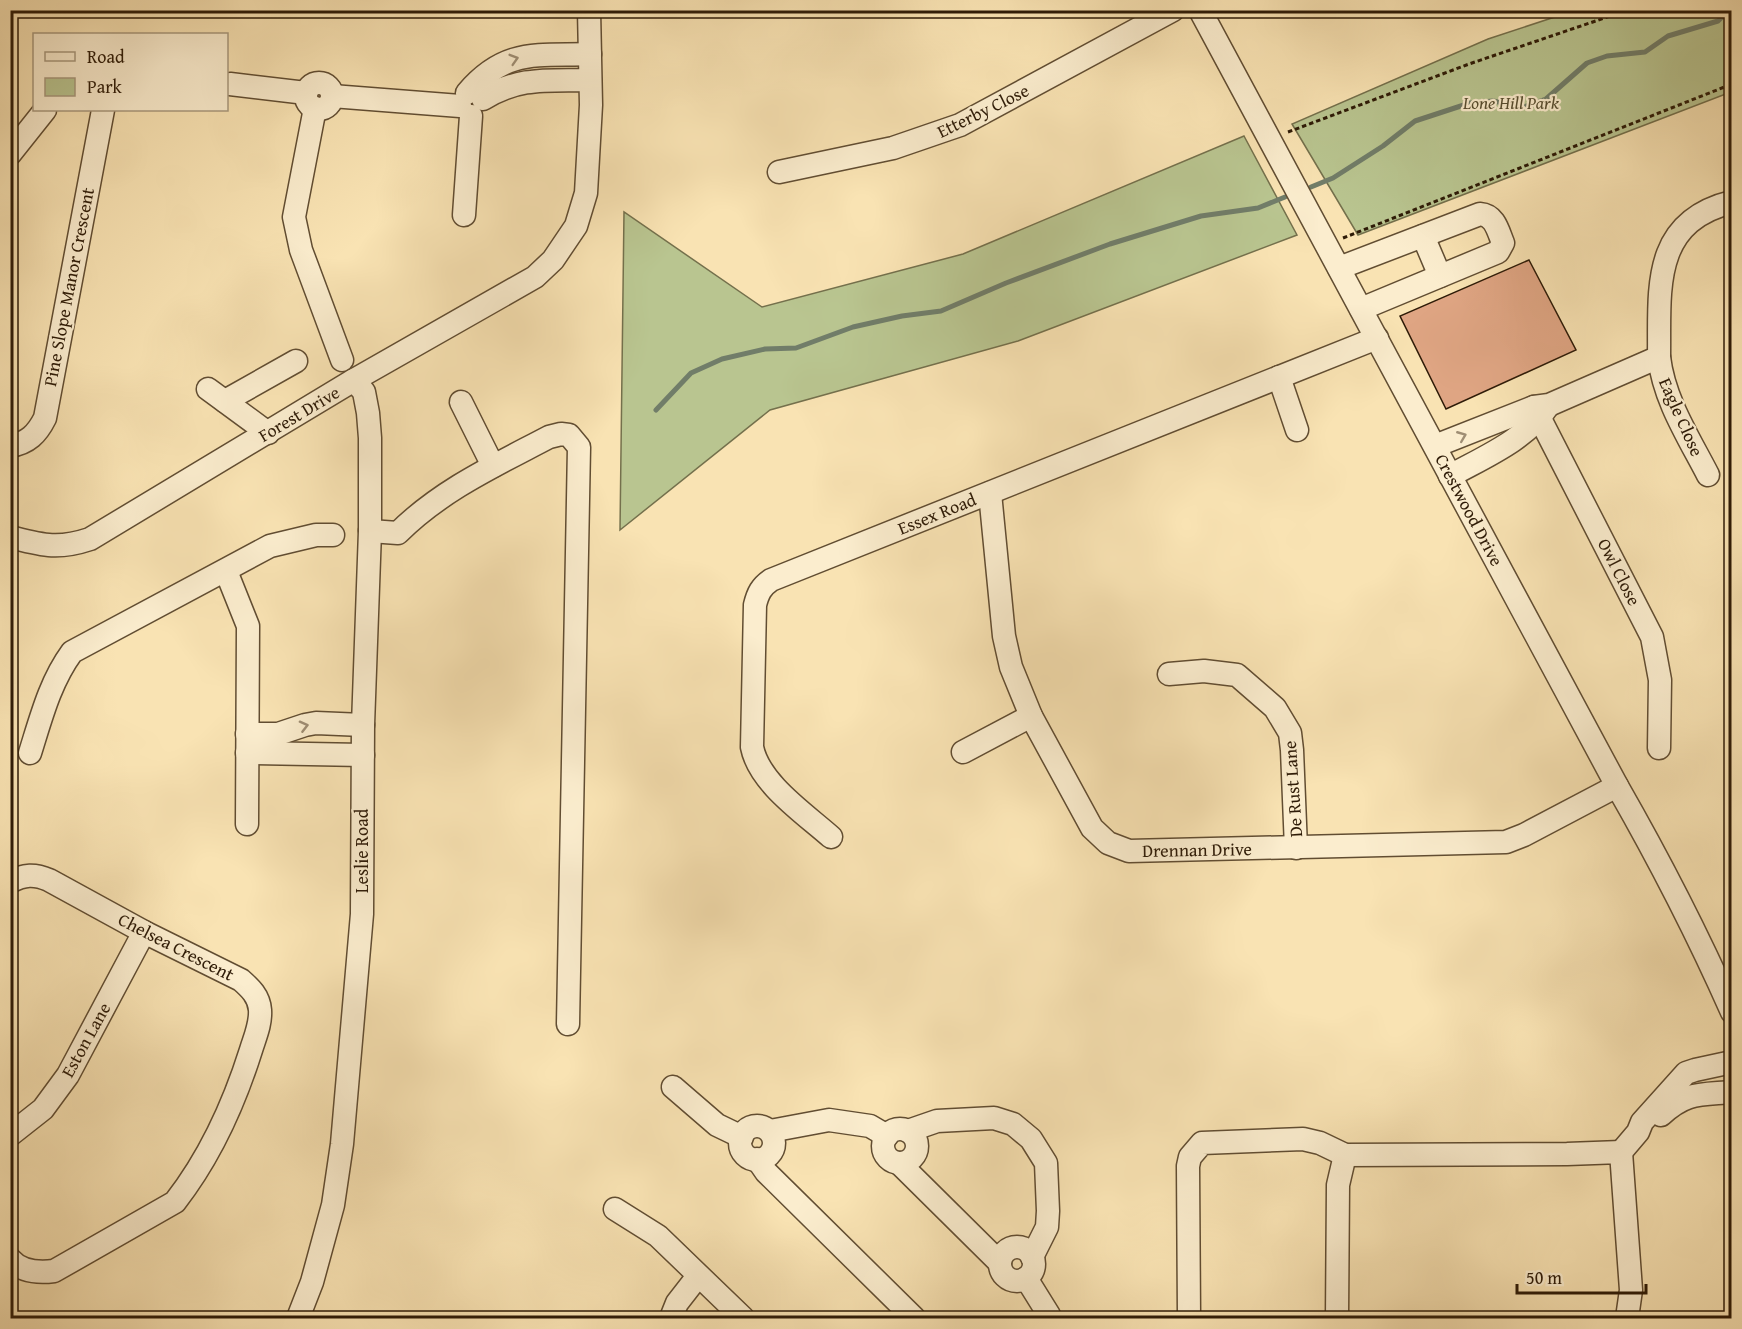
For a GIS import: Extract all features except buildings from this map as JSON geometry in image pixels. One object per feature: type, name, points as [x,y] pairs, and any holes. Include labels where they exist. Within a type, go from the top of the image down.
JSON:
[{"type":"street","name":"Forest Drive","points":[[575,10],[584,54]]},
{"type":"street","name":"Forest Drive","points":[[10,537],[56,546],[69,546],[90,539],[354,380],[535,277],[553,260],[568,237],[589,10]]},
{"type":"street","name":"Etterby Close","points":[[779,172],[893,148],[960,125],[1173,10]]},
{"type":"street","name":"Crestwood Drive","points":[[1200,10],[1617,786],[1659,858],[1731,1012]]},
{"type":"street","points":[[464,215],[470,104],[488,72],[509,60],[530,56],[584,54]]},
{"type":"street","points":[[230,84],[318,99],[470,104],[502,88],[521,82],[583,80]]},
{"type":"street","points":[[318,99],[294,217],[300,250],[342,360]]},
{"type":"street","points":[[10,154],[44,111]]},
{"type":"street","name":"Pine Slope Manor Crescent","points":[[10,446],[27,441],[39,430],[45,418],[103,111]]},
{"type":"street","name":"Eagle Close","points":[[1708,475],[1669,395],[1661,370],[1659,357],[1660,283],[1664,261],[1675,238],[1702,212],[1731,202]]},
{"type":"street","points":[[1339,268],[1480,214],[1486,214],[1492,218],[1503,243],[1498,252],[1361,309]]},
{"type":"street","points":[[1423,236],[1440,276]]},
{"type":"street","name":"Essex Road","points":[[831,837],[770,782],[754,759],[752,747],[755,605],[758,594],[771,580],[1377,338]]},
{"type":"street","name":"Eagle Close","points":[[1436,446],[1541,410],[1659,357]]},
{"type":"street","points":[[268,433],[217,395],[296,361]]},
{"type":"street","points":[[1279,377],[1297,430]]},
{"type":"street","name":"Leslie Road","points":[[298,1318],[312,1282],[333,1205],[342,1144],[362,914],[363,725],[370,531],[370,438],[363,392],[354,380]]},
{"type":"street","points":[[461,402],[494,466]]},
{"type":"street","name":"Eagle Close","points":[[1450,476],[1509,442],[1541,410]]},
{"type":"street","name":"Owl Close","points":[[1541,410],[1652,637],[1660,680],[1659,748]]},
{"type":"street","points":[[370,531],[398,532],[416,515],[445,494],[549,437],[569,435],[579,447],[568,1024]]},
{"type":"street","name":"Drennan Drive","points":[[990,493],[1007,652],[1031,716],[1092,828],[1100,837],[1114,846],[1129,851],[1506,842],[1524,835],[1617,786]]},
{"type":"street","points":[[30,753],[52,685],[62,665],[72,652],[270,546],[316,535],[333,535]]},
{"type":"street","points":[[226,571],[248,626],[247,824]]},
{"type":"street","name":"De Rust Lane","points":[[1169,674],[1204,671],[1237,675],[1275,708],[1290,733],[1296,848]]},
{"type":"street","points":[[963,752],[1031,716]]},
{"type":"street","points":[[247,744],[316,723],[363,725]]},
{"type":"street","points":[[247,744],[363,755]]},
{"type":"street","name":"Chelsea Crescent","points":[[10,882],[19,877],[32,875],[41,877],[241,980],[258,999],[259,1022],[223,1124],[187,1187],[175,1202],[54,1271],[41,1273],[26,1269],[16,1266],[10,1259]]},
{"type":"street","name":"Eston Lane","points":[[10,1135],[43,1109],[68,1075],[144,932]]},
{"type":"street","points":[[1627,1318],[1631,1290],[1621,1152],[1638,1132],[1642,1122],[1686,1073],[1731,1062]]},
{"type":"street","points":[[673,1087],[717,1125],[742,1137]]},
{"type":"street","points":[[1638,1132],[1647,1128],[1675,1102],[1685,1097],[1731,1092]]},
{"type":"street","points":[[770,1131],[830,1120],[870,1126],[915,1140],[916,1151],[909,1160],[900,1163],[1000,1263],[1003,1274],[1011,1280],[1022,1280],[1047,1227],[1048,1212],[1046,1163],[1031,1139],[1013,1124],[994,1118],[937,1121],[897,1134]]},
{"type":"street","points":[[754,1126],[765,1128],[770,1131],[774,1147],[767,1156],[752,1158],[741,1147],[742,1137],[749,1128],[754,1126]]},
{"type":"street","points":[[1189,1318],[1188,1166],[1190,1157],[1202,1143],[1303,1139],[1320,1143],[1345,1155],[1621,1152]]},
{"type":"street","points":[[1337,1318],[1338,1185],[1345,1155]]},
{"type":"street","points":[[757,1159],[766,1172],[914,1318]]},
{"type":"street","points":[[615,1209],[658,1236],[743,1318]]},
{"type":"street","points":[[1029,1268],[1049,1318]]},
{"type":"street","points":[[671,1318],[677,1303],[698,1276]]},
{"type":"path","points":[[1269,139],[1469,64],[1628,10]]},
{"type":"path","points":[[1326,244],[1731,84]]},
{"type":"green space","name":"Lone Hill Park","points":[[1573,11],[1731,11],[1731,92],[1358,235],[1292,124],[1488,39]]},
{"type":"green space","points":[[1244,136],[1297,235],[1018,341],[770,410],[620,530],[624,212],[762,307],[963,254]]},
{"type":"waterway","points":[[1311,187],[1333,178],[1383,146],[1415,121],[1470,103],[1493,101],[1524,107],[1546,99],[1587,63],[1607,56],[1645,52],[1668,36],[1718,21],[1729,10]]},
{"type":"waterway","points":[[656,410],[691,373],[722,359],[765,349],[796,348],[853,327],[902,316],[941,311],[1006,283],[1110,244],[1201,216],[1258,208],[1285,197]]}]
